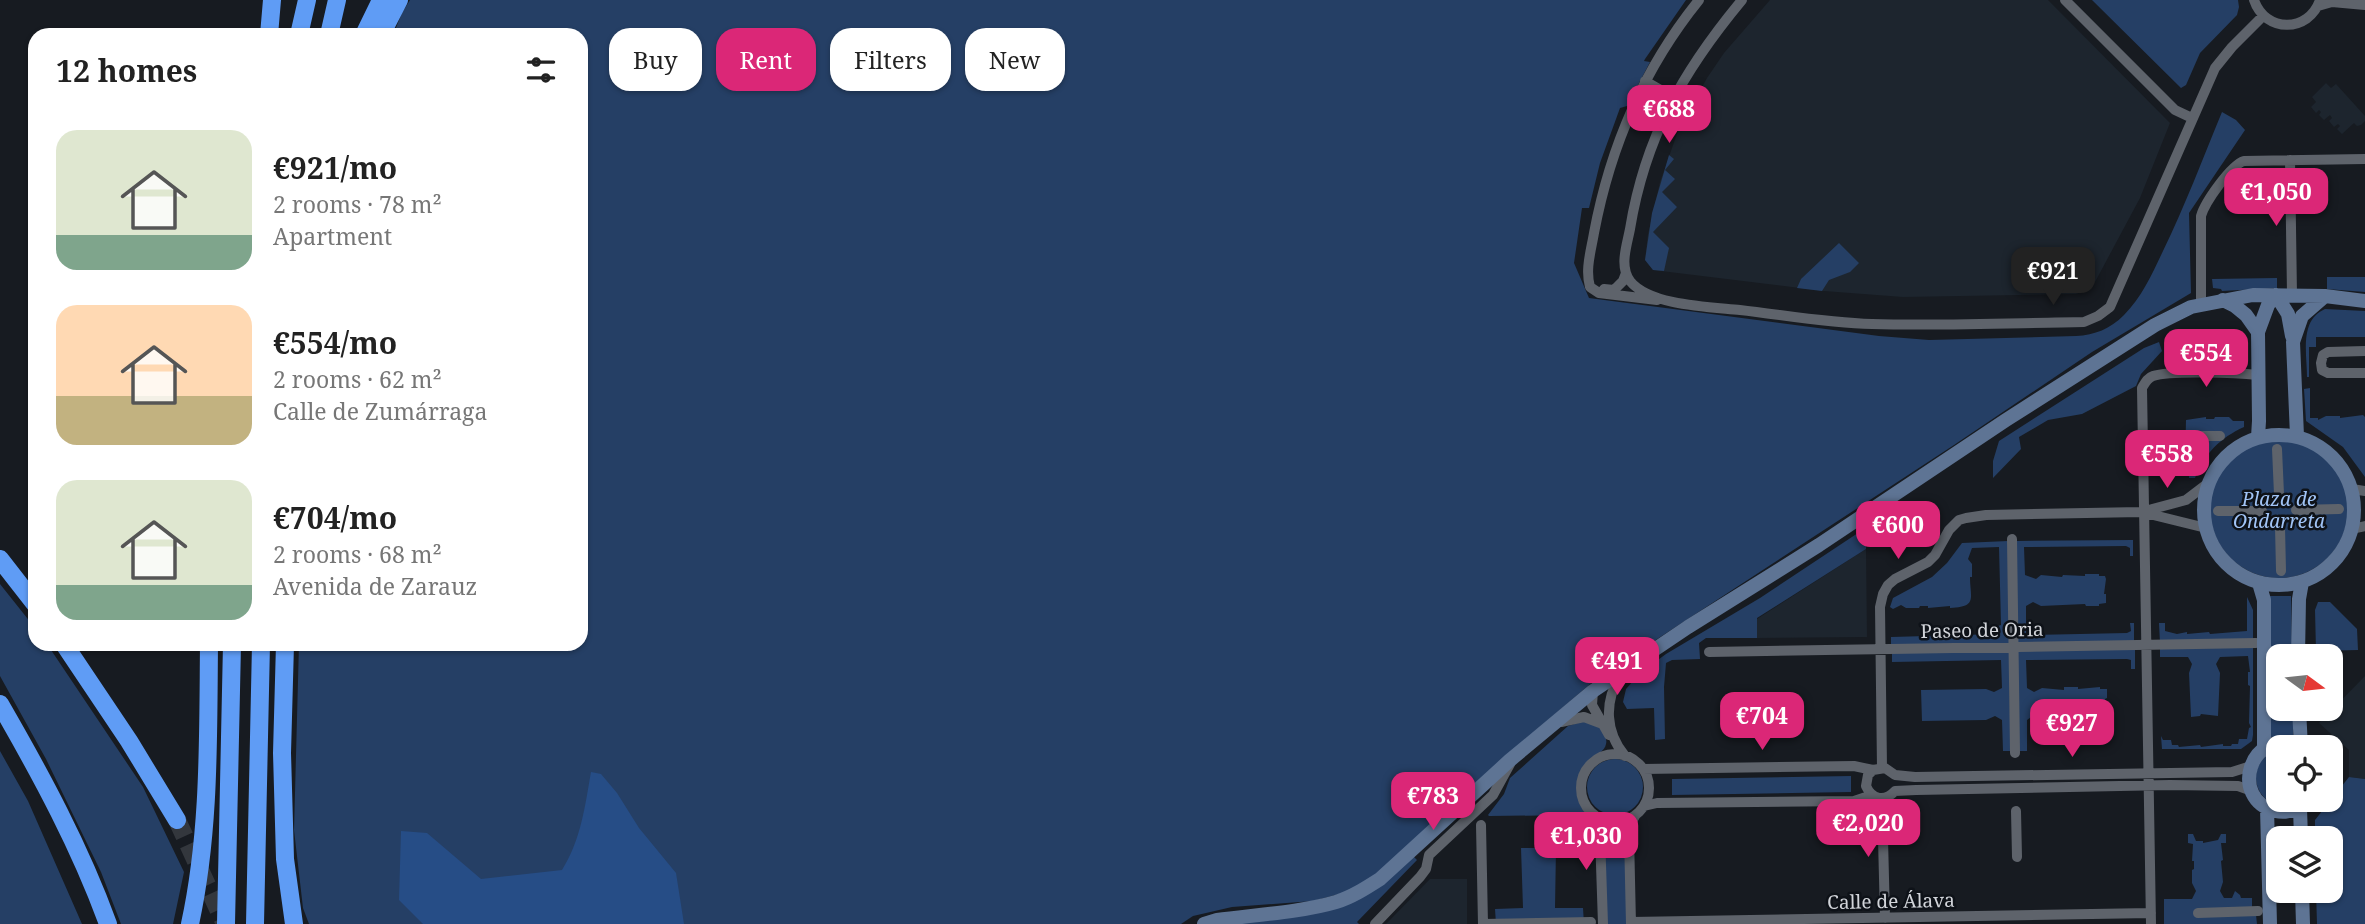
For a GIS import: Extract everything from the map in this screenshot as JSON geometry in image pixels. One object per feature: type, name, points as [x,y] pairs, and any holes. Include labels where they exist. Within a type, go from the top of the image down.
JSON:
[{"type":"highway","points":[[270,28],[272,0]]},
{"type":"highway","points":[[279,28],[281,0]]},
{"type":"highway","points":[[301,28],[307,0]]},
{"type":"highway","points":[[331,28],[337,0]]},
{"type":"highway","points":[[367,28],[381,0]]},
{"type":"highway","points":[[385,28],[399,0]]},
{"type":"highway","points":[[0,559],[28,595]]},
{"type":"highway","points":[[69,651],[129,741],[177,820]]},
{"type":"highway","points":[[190,924],[198,889],[208,780],[209,651]]},
{"type":"highway","points":[[226,924],[232,651]]},
{"type":"highway","points":[[255,924],[261,651]]},
{"type":"highway","points":[[285,651],[282,753],[285,859],[294,924]]},
{"type":"highway","points":[[0,704],[33,761],[77,848],[108,924]]},
{"type":"street","points":[[1699,0],[1675,32],[1645,81],[1613,154],[1600,200],[1589,264],[1590,287],[1599,293],[1869,324],[2084,322],[2110,307],[2215,68],[2263,16]]},
{"type":"street","points":[[1668,300],[1639,288],[1631,282],[1626,273],[1624,261],[1632,213],[1645,165],[1673,97],[1713,35],[1742,0]]},
{"type":"street","points":[[2065,0],[2175,110],[2192,118]]},
{"type":"street","points":[[2254,0],[2263,16],[2274,23],[2293,25],[2305,20],[2319,3],[2365,5]]},
{"type":"street","points":[[1645,81],[1673,97]]},
{"type":"street","points":[[2201,305],[2200,216],[2239,162],[2365,159]]},
{"type":"street","points":[[2290,160],[2292,295]]},
{"type":"street","points":[[1588,281],[1596,287],[1614,290],[1623,281],[1626,273]]},
{"type":"street","points":[[1204,924],[1321,906],[1365,889],[1380,879],[1514,757],[1593,691],[2155,325],[2184,310],[2253,295],[2325,296],[2365,301]]},
{"type":"street","points":[[2258,438],[2258,332],[2268,305],[2276,295]]},
{"type":"street","points":[[2276,295],[2288,314],[2293,342],[2297,436]]},
{"type":"street","points":[[2293,342],[2302,316],[2325,296]]},
{"type":"street","points":[[2223,300],[2246,315],[2258,332]]},
{"type":"street","points":[[2365,351],[2328,352],[2323,355],[2320,363],[2322,370],[2328,373],[2365,373]]},
{"type":"street","points":[[2151,919],[2142,388],[2155,376],[2258,375]]},
{"type":"street","points":[[2199,450],[2202,436],[2220,436]]},
{"type":"street","points":[[2297,436],[2328,452],[2358,490],[2355,509],[2358,527],[2335,562],[2322,572],[2302,582],[2281,586],[2259,583],[2244,576],[2216,551],[2206,528],[2204,511],[2207,484],[2217,466],[2232,450],[2258,438],[2297,436]]},
{"type":"street","points":[[2277,449],[2279,494]]},
{"type":"street","points":[[2143,512],[2186,500],[2207,484]]},
{"type":"street","points":[[2296,510],[2339,509]]},
{"type":"street","points":[[2218,511],[2262,510]]},
{"type":"street","points":[[1878,769],[1880,607],[1885,588],[1895,579],[1928,562],[1949,530],[1959,520],[1979,515],[2143,512],[2206,528]]},
{"type":"street","points":[[2280,527],[2281,571]]},
{"type":"street","points":[[2012,539],[2015,753]]},
{"type":"street","points":[[2298,644],[2302,582]]},
{"type":"street","points":[[2259,583],[2264,600],[2264,748],[2251,766],[2249,779],[2252,791],[2266,807]]},
{"type":"street","name":"Paseo de Oria","points":[[1709,652],[2256,643]]},
{"type":"street","points":[[1624,669],[1609,699],[1608,727],[1626,756],[1643,769],[1649,788],[1644,806],[1631,823],[1629,835],[1631,923]]},
{"type":"street","points":[[1593,691],[1599,694],[1608,727],[1611,743],[1609,755]]},
{"type":"street","points":[[1545,731],[1565,720],[1578,718],[1598,721],[1608,727]]},
{"type":"street","points":[[1626,756],[1609,755],[1591,765],[1581,783],[1585,804],[1598,818],[1615,822],[1625,821],[1636,815]]},
{"type":"street","points":[[1375,924],[1420,877],[1426,869],[1429,855],[1493,795],[1514,757]]},
{"type":"street","points":[[1643,769],[1854,766],[1889,769],[1895,775],[1897,783],[1890,797],[1854,801],[1657,803],[1644,806]]},
{"type":"street","points":[[1895,775],[1915,777],[2232,772],[2251,766]]},
{"type":"street","points":[[1878,769],[1868,775],[1866,783],[1877,797],[1885,918]]},
{"type":"street","points":[[1895,791],[2238,786],[2252,791]]},
{"type":"street","points":[[2016,811],[2017,857]]},
{"type":"street","points":[[2267,812],[2270,924]]},
{"type":"street","points":[[1481,825],[1483,924],[1597,923],[1600,835],[1598,818]]},
{"type":"street","points":[[2302,903],[2303,924]]},
{"type":"street","points":[[2198,913],[2258,911]]},
{"type":"street","name":"Calle de Álava","points":[[1631,923],[1885,918],[2151,919]]},
{"type":"shaded area","points":[[1770,0],[2048,0],[2170,123],[2140,198],[2095,282],[2087,290],[2076,294],[1903,297],[1824,291],[1653,270],[1645,260],[1648,234],[1660,182],[1678,131],[1724,53]]},
{"type":"shaded area","points":[[2326,83],[2331,88],[2336,84],[2365,116],[2361,125],[2354,123],[2342,134],[2337,129],[2340,126],[2338,124],[2334,127],[2329,121],[2332,118],[2330,115],[2324,120],[2319,115],[2319,110],[2316,113],[2311,107],[2316,102],[2312,97]]},
{"type":"shaded area","points":[[1866,549],[1867,637],[1757,638],[1757,619]]},
{"type":"shaded area","points":[[2365,676],[2365,779],[2349,777],[2349,750],[2343,745],[2343,735],[2332,735],[2319,723],[2343,721],[2343,698]]},
{"type":"shaded area","points":[[591,772],[601,774],[617,793],[639,828],[676,873],[684,924],[423,924],[399,900],[401,831],[427,833],[481,879],[562,870],[578,835]]},
{"type":"shaded area","points":[[1430,879],[1467,879],[1467,924],[1386,924]]},
{"type":"green space","points":[[410,0],[1686,0],[1645,59],[1644,61],[1650,62],[1627,106],[1620,108],[1600,163],[1589,208],[1582,208],[1574,263],[1589,298],[1879,336],[1929,340],[2076,336],[2108,328],[2130,308],[2151,277],[2222,112],[2236,120],[2245,130],[2189,213],[2191,293],[2092,352],[1596,679],[1520,744],[1387,866],[1350,891],[1313,901],[1232,907],[1193,916],[1181,924],[309,924],[303,908],[294,830],[299,651],[588,651],[588,28],[396,28]]},
{"type":"green space","points":[[2092,0],[2238,0],[2239,7],[2237,15],[2200,53],[2186,85],[2181,88]]},
{"type":"green space","points":[[1669,155],[1674,159],[1665,170],[1675,179],[1662,192],[1677,207],[1653,232],[1669,248],[1664,271],[1653,270],[1645,260],[1652,213]]},
{"type":"green space","points":[[1839,243],[1859,263],[1850,272],[1829,280],[1822,291],[1797,288],[1801,279]]},
{"type":"green space","points":[[2327,277],[2365,277],[2365,292],[2327,289]]},
{"type":"green space","points":[[2277,278],[2277,288],[2222,291],[2213,288],[2212,279]]},
{"type":"green space","points":[[2325,309],[2365,311],[2365,337],[2316,337],[2316,347],[2309,347],[2307,377],[2308,329],[2311,321]]},
{"type":"green space","points":[[2159,342],[2162,351],[2141,374],[2136,386],[2082,414],[2048,420],[2019,437],[2021,449],[1993,478],[1993,461],[1999,441],[2144,348]]},
{"type":"green space","points":[[2310,388],[2310,418],[2318,420],[2326,416],[2365,417],[2365,477],[2343,447],[2306,421],[2304,389]]},
{"type":"green space","points":[[2229,417],[2233,421],[2244,421],[2244,427],[2214,447],[2195,478],[2189,478],[2189,467],[2185,462],[2186,420]]},
{"type":"green space","name":"Plaza de Ondarreta","points":[[2279,440],[2305,445],[2328,460],[2343,483],[2348,509],[2343,535],[2328,558],[2305,573],[2279,578],[2253,573],[2230,558],[2215,535],[2210,509],[2215,483],[2230,460],[2253,445]]},
{"type":"green space","points":[[1867,527],[1866,549],[1757,618],[1757,638],[1706,638],[1699,643],[1700,659],[1672,660],[1666,663],[1665,739],[1655,740],[1654,708],[1627,709],[1623,702],[1626,689],[1640,673]]},
{"type":"green space","points":[[2133,540],[2133,556],[2130,556],[2130,548],[2126,546],[2024,547],[2025,575],[2036,579],[2041,575],[2062,577],[2099,574],[2106,579],[2106,603],[2099,606],[2041,606],[2033,602],[2026,606],[2026,635],[2127,633],[2131,631],[2130,623],[2134,623],[2134,643],[2017,645],[2017,541]]},
{"type":"green space","points":[[2008,541],[2011,644],[1891,646],[1891,637],[1998,634],[1998,626],[2001,625],[1999,547],[1972,548],[1968,559],[1972,564],[1971,596],[1965,606],[1890,607],[1893,598],[1932,577],[1962,543]]},
{"type":"green space","points":[[0,584],[28,619],[28,651],[52,651],[143,787],[184,872],[173,924],[121,924],[101,872],[46,759],[0,676]]},
{"type":"green space","points":[[2269,596],[2291,596],[2292,644],[2270,644]]},
{"type":"green space","points":[[2247,597],[2253,610],[2253,641],[2160,643],[2159,623],[2165,623],[2165,631],[2177,634],[2247,631]]},
{"type":"green space","points":[[2318,602],[2330,602],[2357,629],[2358,650],[2343,650],[2343,644],[2316,644],[2315,610]]},
{"type":"green space","points":[[2253,646],[2252,741],[2241,749],[2162,749],[2161,736],[2163,740],[2171,740],[2172,745],[2179,747],[2223,744],[2231,746],[2238,744],[2239,739],[2247,739],[2251,727],[2248,685],[2250,672],[2248,656],[2220,657],[2216,664],[2220,673],[2218,716],[2201,714],[2191,717],[2189,673],[2192,664],[2188,657],[2160,657],[2160,648]]},
{"type":"green space","points":[[2135,648],[2135,669],[2131,669],[2131,660],[2127,659],[2026,660],[2027,688],[2034,692],[2042,688],[2064,690],[2064,687],[2107,689],[2107,716],[2043,719],[2034,715],[2027,720],[2027,751],[2018,751],[2018,650]]},
{"type":"green space","points":[[2009,650],[2012,716],[2010,751],[2003,751],[2002,720],[1995,716],[1986,720],[1922,721],[1921,690],[1986,689],[1994,692],[2002,688],[2001,660],[1892,662],[1892,652]]},
{"type":"green space","points":[[1584,721],[1597,724],[1606,741],[1604,749],[1585,766],[1579,779],[1580,800],[1587,815],[1488,815],[1504,794],[1510,778],[1568,726]]},
{"type":"green space","points":[[2271,721],[2293,721],[2293,735],[2271,735]]},
{"type":"green space","points":[[0,751],[28,801],[82,924],[0,924]]},
{"type":"green space","points":[[2265,757],[2266,799],[2258,788],[2256,778],[2258,767]]},
{"type":"green space","points":[[1615,759],[1626,761],[1635,767],[1641,776],[1641,798],[1635,807],[1626,813],[1615,815],[1604,813],[1595,807],[1589,798],[1587,787],[1589,776],[1595,767],[1604,761]]},
{"type":"green space","points":[[1851,776],[1851,792],[1672,795],[1672,779]]},
{"type":"green space","points":[[2349,777],[2365,779],[2365,924],[2317,924],[2316,903],[2343,903],[2343,826],[2315,826],[2315,820],[2321,812],[2343,812],[2343,785]]},
{"type":"green space","points":[[1625,825],[1628,924],[1606,924],[1604,827]]},
{"type":"green space","points":[[2188,834],[2193,834],[2196,841],[2203,843],[2218,840],[2221,834],[2226,834],[2226,843],[2221,843],[2223,882],[2220,891],[2224,898],[2232,898],[2235,891],[2241,898],[2252,898],[2252,913],[2256,915],[2257,924],[2164,924],[2164,899],[2192,899],[2196,891],[2192,883],[2193,844],[2188,843]]},
{"type":"green space","points":[[1521,848],[1556,848],[1555,908],[1583,908],[1584,924],[1496,924],[1495,909],[1523,908]]},
{"type":"green space","points":[[1413,856],[1417,860],[1357,922],[1359,924],[1227,924],[1318,912]]},
{"type":"tunnel","points":[[177,820],[225,924]]}]
